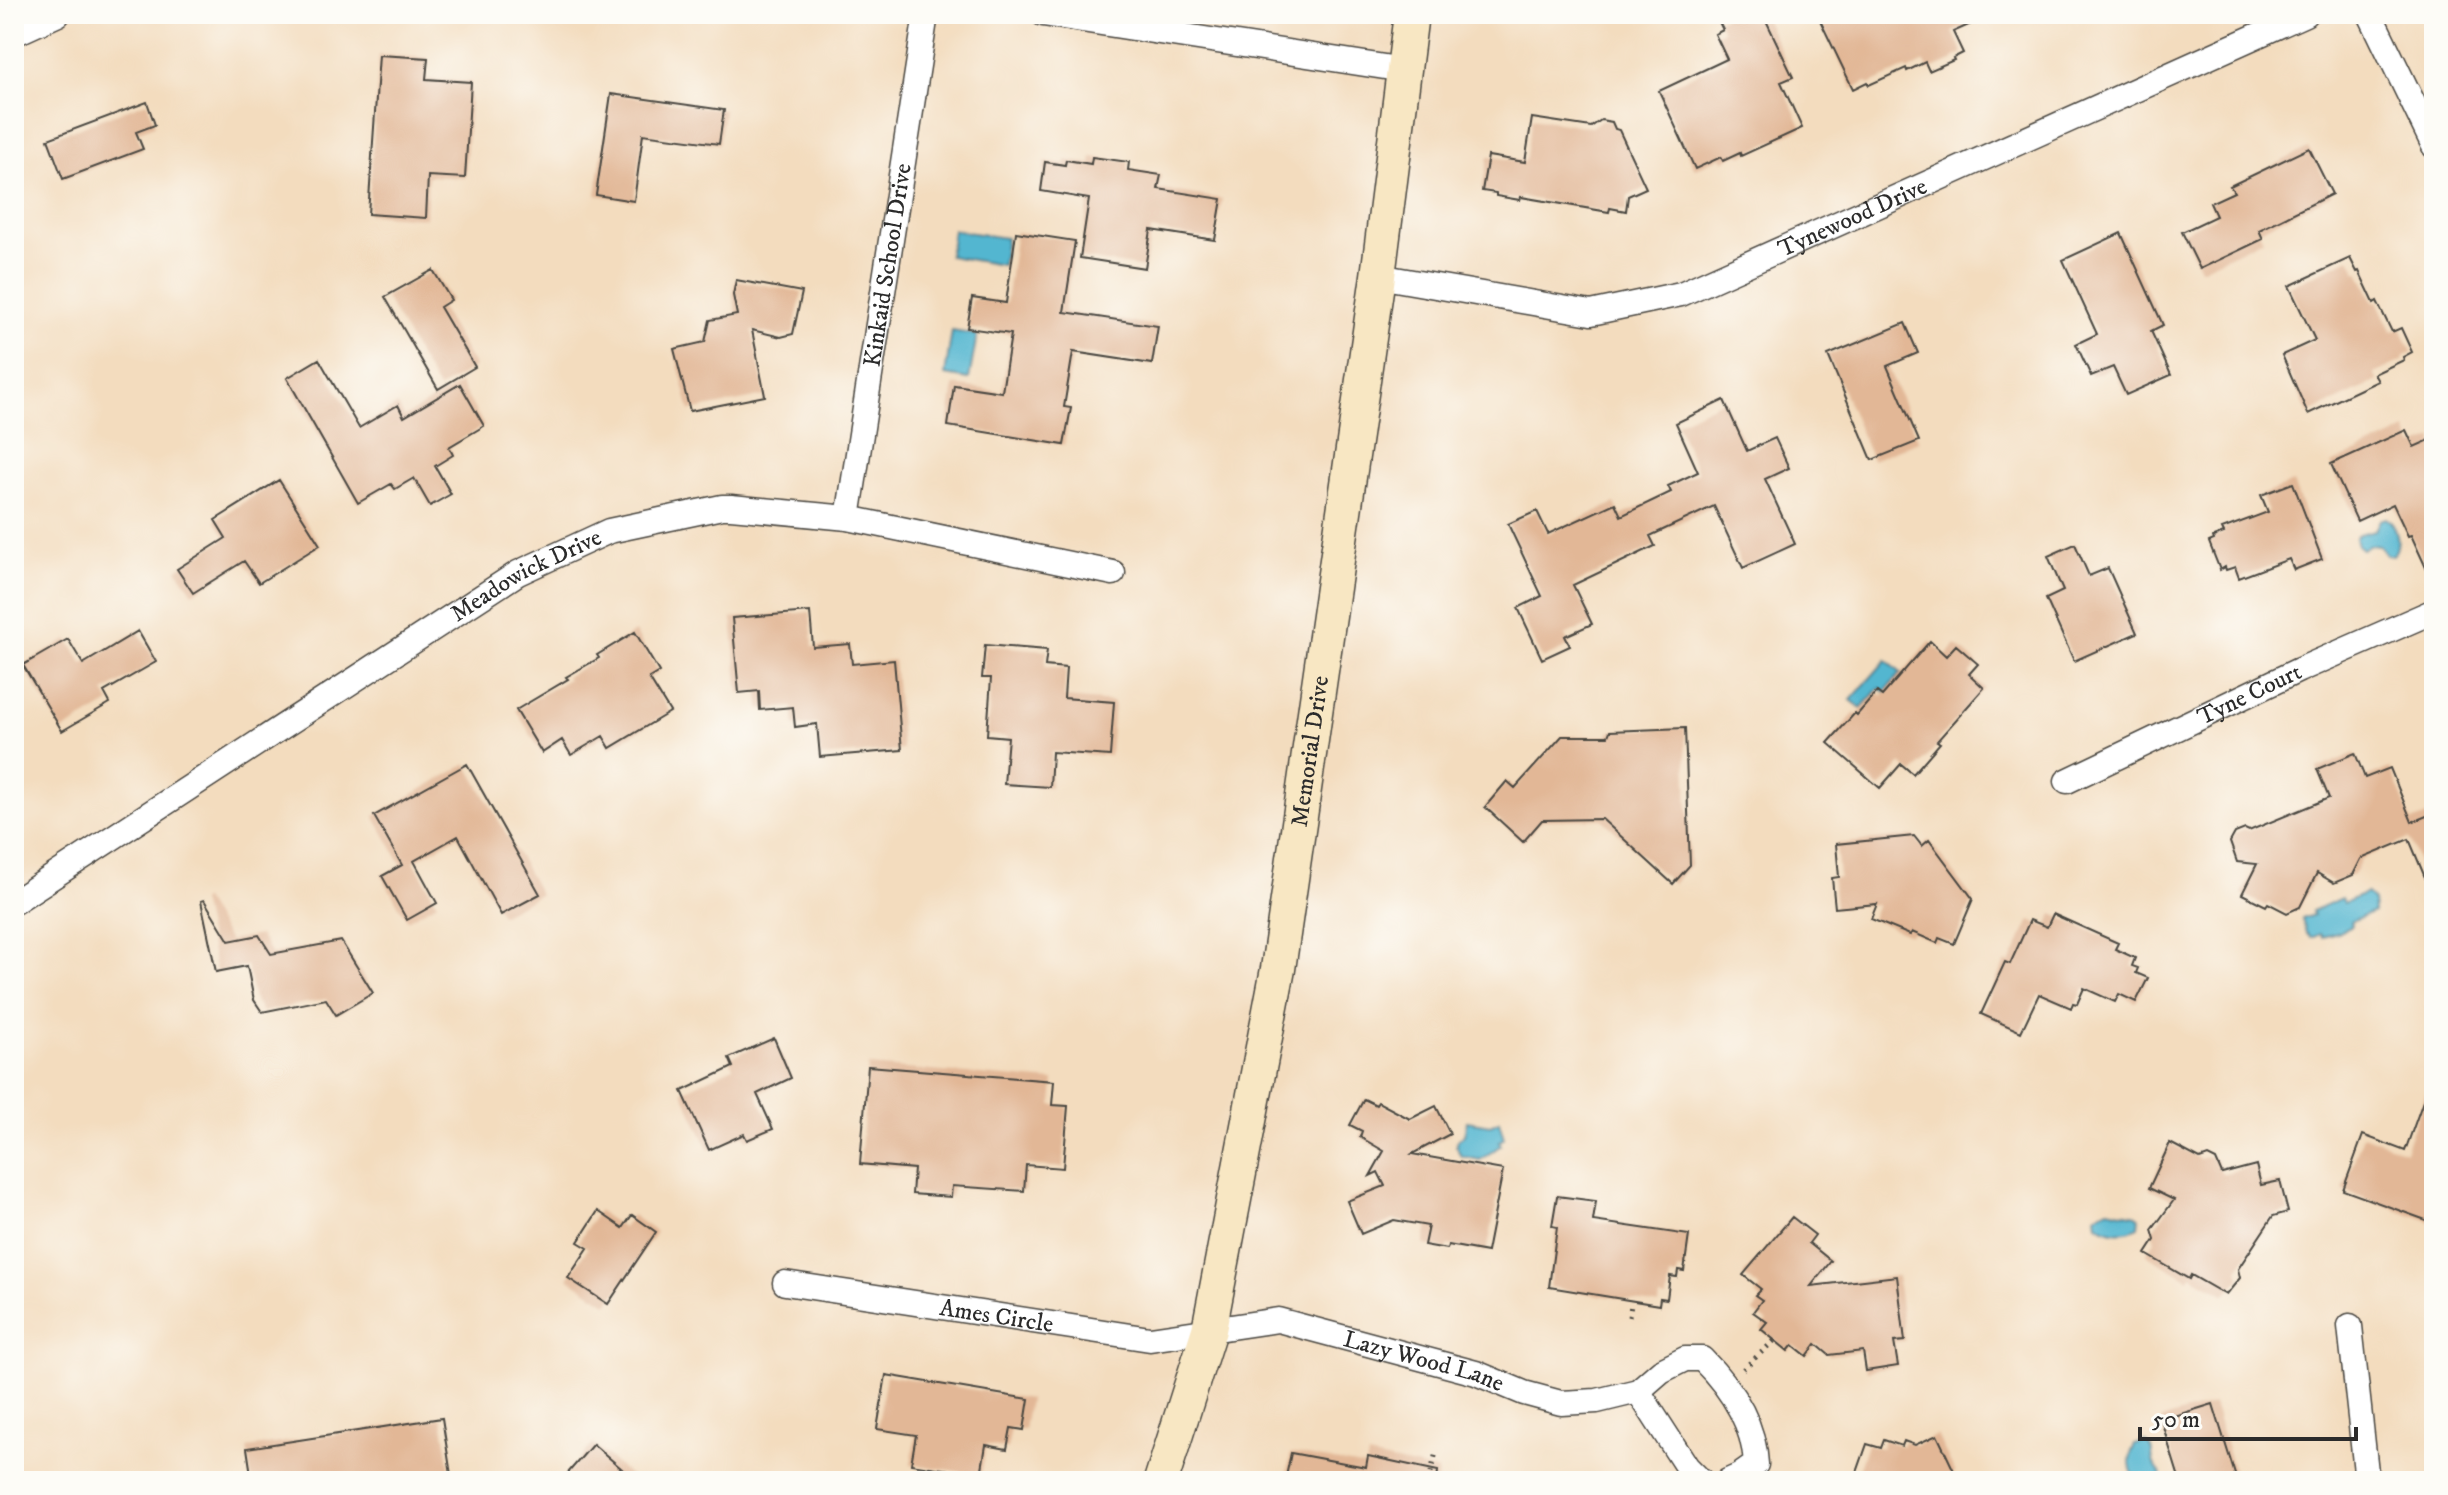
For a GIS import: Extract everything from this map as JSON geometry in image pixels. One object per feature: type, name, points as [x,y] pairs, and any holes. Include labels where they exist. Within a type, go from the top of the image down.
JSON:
[{"type":"street","points":[[14,34],[58,14]]},
{"type":"street","name":"Kinkaid School Drive","points":[[848,518],[926,14]]},
{"type":"street","points":[[1043,14],[1404,70]]},
{"type":"street","name":"Memorial Drive","points":[[1161,1481],[1209,1330],[1278,969],[1378,276],[1411,14]]},
{"type":"street","name":"Tynewood Drive","points":[[1378,276],[1591,313],[1681,294],[2305,14]]},
{"type":"street","points":[[2370,14],[2434,146]]},
{"type":"street","name":"Meadowick Drive","points":[[14,902],[518,573],[609,531],[722,507],[848,518],[1113,573]]},
{"type":"street","name":"Tyne Court","points":[[2067,781],[2299,670],[2434,611]]},
{"type":"street","name":"Ames Circle","points":[[785,1283],[1150,1339],[1209,1330]]},
{"type":"street","name":"Lazy Wood Lane","points":[[1209,1330],[1278,1320],[1476,1373],[1524,1393],[1561,1403],[1597,1401],[1638,1391],[1661,1371],[1685,1359],[1702,1359],[1744,1414],[1755,1441],[1756,1464],[1728,1481]]},
{"type":"street","points":[[2350,1326],[2367,1481]]},
{"type":"street","points":[[1638,1391],[1687,1467],[1701,1481]]},
{"type":"path","points":[[1629,1317],[1631,1305]]},
{"type":"path","points":[[1721,1380],[1748,1366],[1775,1340]]},
{"type":"path","points":[[1429,1481],[1436,1452]]},
{"type":"water","points":[[953,230],[1006,238],[1002,265],[949,256]]},
{"type":"water","points":[[952,331],[977,335],[969,379],[945,375]]},
{"type":"water","points":[[2386,518],[2397,535],[2393,555],[2387,555],[2379,546],[2370,545],[2362,549],[2357,545],[2355,538],[2359,534],[2375,530],[2380,520]]},
{"type":"water","points":[[1886,660],[1901,673],[1885,692],[1879,688],[1861,708],[1851,700]]},
{"type":"water","points":[[2367,893],[2373,901],[2374,912],[2351,921],[2352,925],[2337,933],[2311,938],[2306,933],[2302,919],[2313,915],[2312,911],[2342,898],[2344,903]]},
{"type":"water","points":[[1467,1121],[1490,1125],[1499,1121],[1504,1138],[1499,1142],[1501,1145],[1480,1160],[1461,1156],[1456,1146],[1457,1140],[1464,1135]]},
{"type":"water","points":[[2108,1209],[2137,1215],[2138,1227],[2118,1232],[2097,1224],[2096,1215]]},
{"type":"water","points":[[2145,1442],[2151,1448],[2154,1463],[2162,1475],[2160,1481],[2138,1481],[2132,1473],[2130,1459],[2135,1445]]},
{"type":"building","points":[[1730,14],[1763,14],[1793,77],[1781,82],[1802,128],[1741,156],[1740,153],[1723,161],[1721,157],[1695,169],[1659,91],[1727,59],[1715,34],[1723,30],[1718,20]]},
{"type":"building","points":[[1817,14],[1993,14],[1953,32],[1963,53],[1954,60],[1929,71],[1925,62],[1853,89]]},
{"type":"building","points":[[379,55],[428,58],[426,79],[471,82],[465,178],[428,176],[426,218],[368,214]]},
{"type":"building","points":[[611,94],[724,110],[719,144],[643,134],[634,201],[596,195]]},
{"type":"building","points":[[147,102],[155,125],[136,132],[143,149],[63,179],[48,139]]},
{"type":"building","points":[[1532,118],[1591,127],[1601,120],[1612,122],[1619,130],[1646,188],[1628,196],[1626,211],[1610,208],[1609,212],[1521,197],[1520,200],[1482,191],[1488,156],[1525,162]]},
{"type":"building","points":[[2309,148],[2332,194],[2259,230],[2263,239],[2200,269],[2182,232],[2216,216],[2210,203],[2234,192],[2230,186]]},
{"type":"building","points":[[1092,157],[1129,162],[1128,170],[1161,175],[1158,189],[1222,199],[1215,240],[1151,230],[1145,268],[1080,258],[1089,199],[1041,191],[1045,162],[1065,165],[1066,160],[1091,164]]},
{"type":"building","points":[[1016,232],[1075,241],[1064,312],[1158,326],[1152,364],[1073,352],[1064,407],[1071,408],[1064,445],[948,426],[954,385],[1002,392],[1011,334],[967,328],[972,298],[1006,303]]},
{"type":"building","points":[[2121,233],[2163,325],[2151,331],[2171,375],[2126,395],[2113,367],[2091,376],[2076,344],[2097,334],[2063,260]]},
{"type":"building","points":[[2350,258],[2392,332],[2401,328],[2412,352],[2403,357],[2404,360],[2374,374],[2378,381],[2308,414],[2282,355],[2315,340],[2289,286]]},
{"type":"building","points":[[433,270],[451,300],[440,307],[475,367],[438,389],[385,297]]},
{"type":"building","points":[[736,280],[802,292],[793,334],[781,337],[752,330],[765,396],[690,411],[674,349],[705,342],[710,320],[737,315],[733,295]]},
{"type":"building","points":[[1905,323],[1918,353],[1887,366],[1919,441],[1872,460],[1828,355]]},
{"type":"building","points":[[319,359],[359,428],[398,405],[404,417],[460,384],[484,426],[449,447],[453,455],[435,466],[451,494],[430,506],[414,478],[395,489],[391,484],[358,503],[287,378]]},
{"type":"building","points":[[1724,400],[1747,451],[1775,438],[1789,468],[1765,479],[1795,544],[1743,568],[1714,506],[1650,536],[1655,546],[1573,585],[1592,624],[1565,636],[1570,646],[1542,659],[1518,608],[1542,596],[1508,524],[1537,511],[1548,534],[1615,503],[1621,516],[1671,492],[1668,486],[1698,472],[1676,423]]},
{"type":"building","points":[[2406,430],[2414,447],[2434,438],[2434,585],[2393,504],[2357,521],[2331,464]]},
{"type":"building","points":[[279,480],[320,545],[259,583],[244,561],[193,593],[177,569],[226,538],[215,520]]},
{"type":"building","points":[[2293,483],[2322,559],[2294,570],[2289,559],[2239,578],[2235,567],[2220,570],[2209,542],[2214,540],[2213,537],[2224,533],[2222,529],[2268,512],[2261,495]]},
{"type":"building","points":[[2075,544],[2089,576],[2108,568],[2137,633],[2074,661],[2046,599],[2063,591],[2048,556]]},
{"type":"building","points":[[810,612],[813,647],[850,644],[852,664],[894,660],[902,750],[820,757],[817,724],[795,727],[793,707],[760,710],[759,691],[739,693],[732,618]]},
{"type":"building","points":[[138,631],[156,662],[104,692],[110,703],[62,731],[23,665],[68,639],[83,664]]},
{"type":"building","points":[[635,632],[659,672],[649,678],[670,712],[610,748],[603,736],[571,755],[562,740],[542,753],[516,710],[568,679],[566,677],[599,658],[597,655]]},
{"type":"building","points":[[1930,641],[1946,656],[1956,645],[1978,664],[1969,674],[1984,688],[1937,741],[1940,743],[1913,774],[1901,764],[1880,788],[1828,743],[1877,692],[1882,696]]},
{"type":"building","points":[[985,645],[1047,650],[1045,666],[1066,668],[1064,698],[1114,702],[1110,756],[1052,752],[1050,787],[1004,784],[1008,737],[987,735],[991,678],[982,678]]},
{"type":"building","points":[[1685,728],[1690,865],[1673,884],[1602,819],[1542,820],[1523,842],[1485,807],[1507,781],[1515,788],[1562,736],[1608,736],[1610,731]]},
{"type":"building","points":[[2355,753],[2365,778],[2390,768],[2412,822],[2434,813],[2434,899],[2409,839],[2361,859],[2353,875],[2334,883],[2317,873],[2300,907],[2287,913],[2242,894],[2257,864],[2237,862],[2230,842],[2235,833],[2245,829],[2249,831],[2329,798],[2317,769]]},
{"type":"building","points":[[467,764],[540,894],[501,915],[458,836],[414,861],[437,903],[407,920],[382,876],[402,865],[374,816]]},
{"type":"building","points":[[1914,836],[1922,846],[1929,840],[1973,899],[1954,944],[1939,938],[1937,943],[1912,932],[1910,935],[1871,919],[1877,904],[1835,908],[1832,878],[1839,877],[1836,844]]},
{"type":"building","points":[[204,900],[229,941],[259,935],[271,954],[341,941],[373,993],[336,1015],[326,999],[262,1012],[254,1000],[247,966],[216,972],[201,901]]},
{"type":"building","points":[[2053,914],[2118,943],[2115,949],[2135,958],[2132,966],[2138,968],[2136,973],[2148,978],[2136,1002],[2119,994],[2115,1002],[2084,988],[2077,1004],[2073,1003],[2071,1008],[2039,994],[2021,1032],[1981,1014],[2005,962],[2010,964],[2030,920],[2047,927]]},
{"type":"building","points":[[774,1038],[791,1078],[757,1094],[773,1129],[747,1140],[744,1134],[709,1150],[682,1091],[733,1067],[729,1058]]},
{"type":"building","points":[[868,1066],[1054,1081],[1052,1105],[1068,1106],[1063,1168],[1026,1165],[1024,1191],[952,1186],[951,1197],[912,1194],[914,1169],[860,1164]]},
{"type":"building","points":[[2431,1079],[2434,1079],[2434,1223],[2343,1190],[2363,1135],[2405,1151]]},
{"type":"building","points":[[1364,1099],[1376,1105],[1378,1102],[1410,1119],[1436,1106],[1450,1134],[1412,1154],[1503,1170],[1487,1252],[1448,1245],[1447,1249],[1424,1245],[1428,1226],[1394,1220],[1361,1234],[1347,1201],[1385,1186],[1378,1172],[1370,1176],[1384,1151],[1360,1137],[1362,1131],[1350,1125]]},
{"type":"building","points":[[2170,1143],[2200,1159],[2208,1156],[2216,1160],[2222,1174],[2256,1165],[2261,1185],[2280,1181],[2288,1212],[2273,1216],[2238,1269],[2240,1278],[2226,1295],[2191,1275],[2189,1279],[2146,1254],[2155,1240],[2152,1230],[2174,1200],[2149,1188]]},
{"type":"building","points":[[1557,1196],[1596,1201],[1593,1221],[1689,1235],[1684,1271],[1678,1270],[1677,1277],[1670,1276],[1667,1299],[1660,1298],[1659,1305],[1549,1287],[1557,1227],[1552,1226]]},
{"type":"building","points":[[598,1211],[623,1228],[632,1215],[656,1232],[608,1304],[568,1278],[588,1248],[578,1242]]},
{"type":"building","points":[[1792,1217],[1815,1235],[1809,1243],[1831,1261],[1811,1286],[1897,1276],[1905,1341],[1894,1342],[1898,1366],[1866,1371],[1863,1351],[1829,1355],[1816,1344],[1807,1356],[1793,1345],[1788,1351],[1761,1329],[1767,1322],[1753,1312],[1762,1300],[1755,1295],[1761,1289],[1743,1275]]},
{"type":"building","points":[[886,1375],[1029,1399],[1024,1430],[1011,1428],[1007,1449],[986,1445],[981,1475],[911,1464],[916,1435],[877,1429]]},
{"type":"building","points":[[2213,1404],[2237,1481],[2180,1481],[2161,1420]]},
{"type":"building","points":[[442,1418],[452,1481],[252,1481],[247,1448]]},
{"type":"building","points":[[1937,1435],[1955,1473],[1938,1481],[1854,1481],[1867,1444],[1881,1448],[1884,1440],[1902,1446],[1904,1441],[1915,1445]]},
{"type":"building","points":[[593,1444],[636,1481],[561,1481]]},
{"type":"building","points":[[1291,1453],[1366,1467],[1368,1456],[1438,1471],[1437,1481],[1285,1481]]}]
